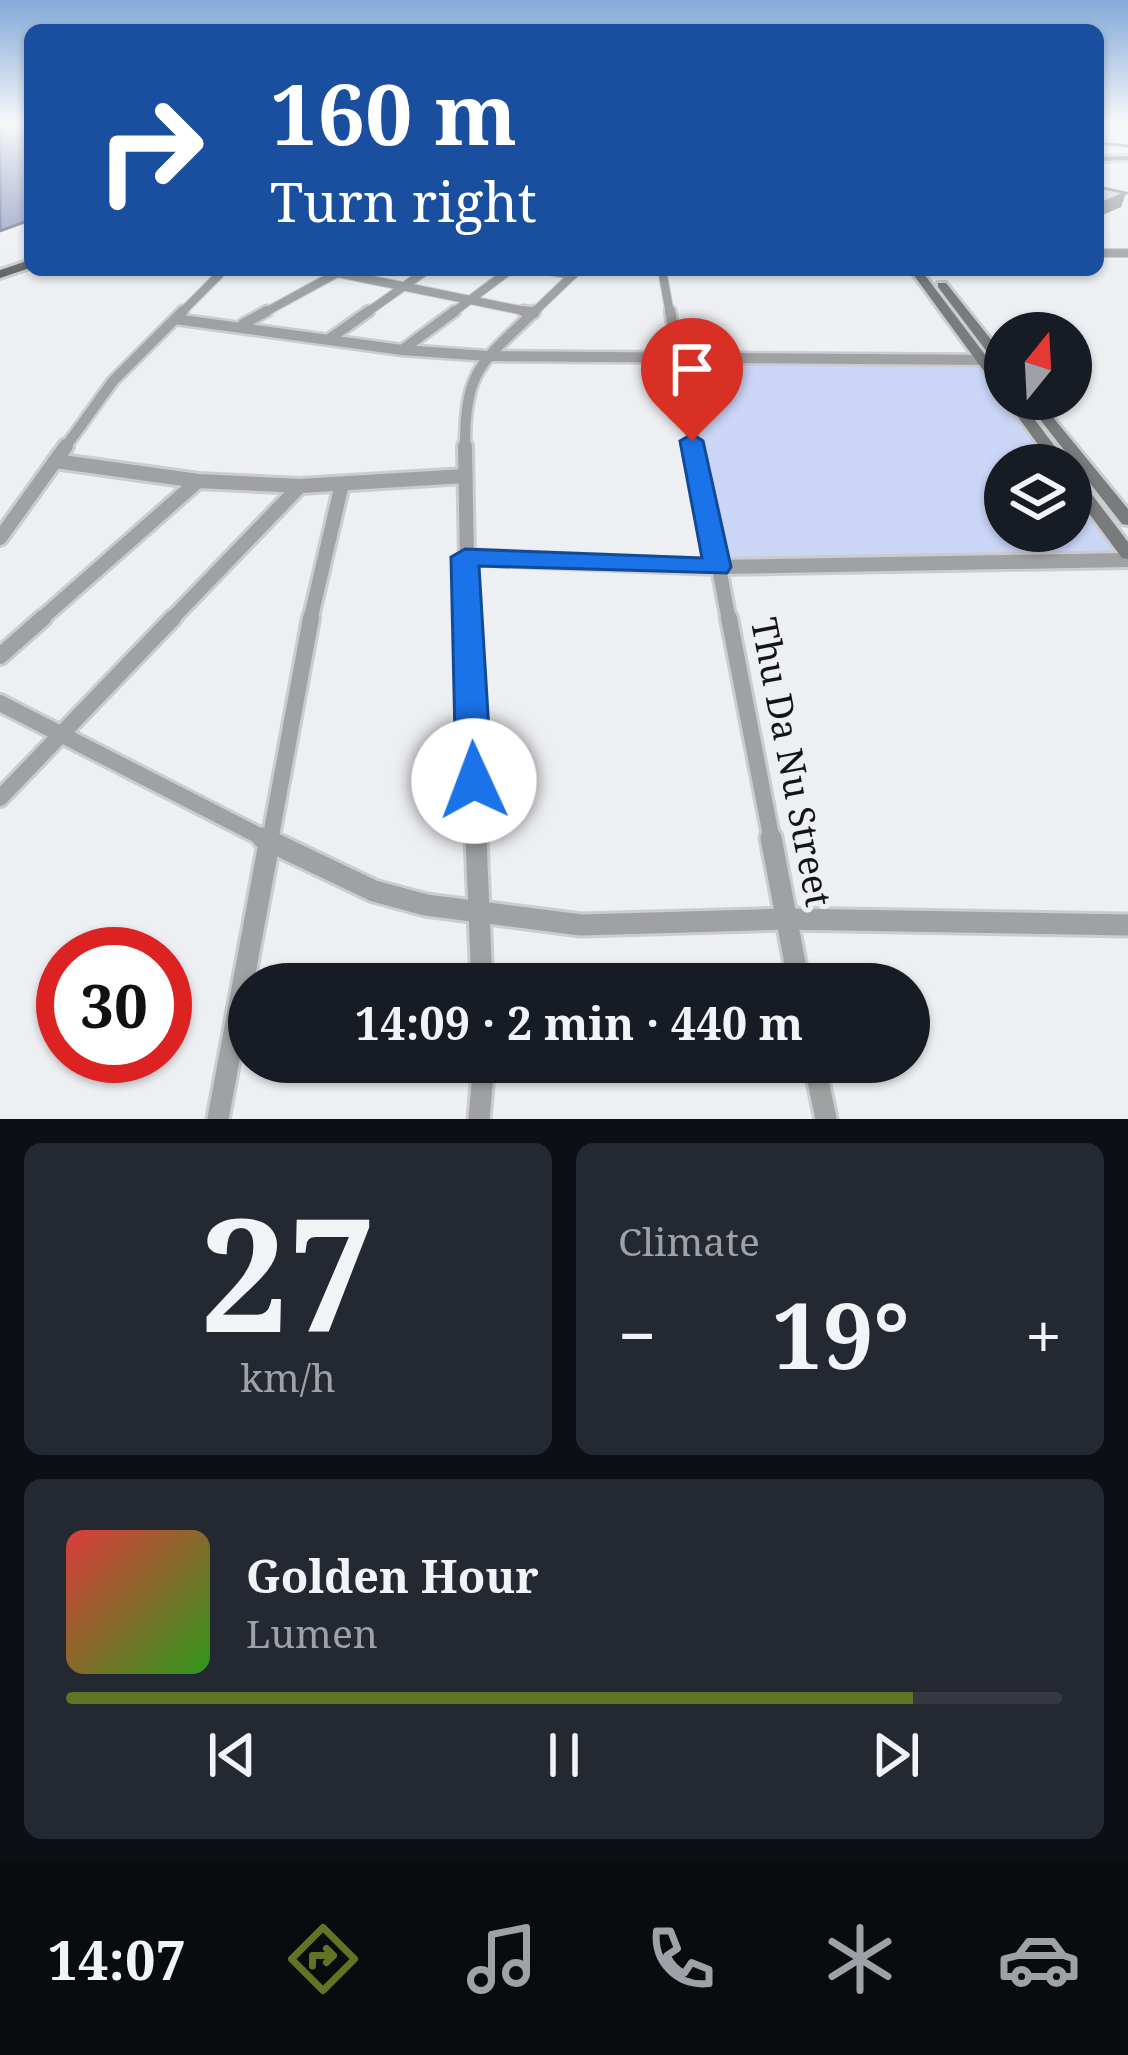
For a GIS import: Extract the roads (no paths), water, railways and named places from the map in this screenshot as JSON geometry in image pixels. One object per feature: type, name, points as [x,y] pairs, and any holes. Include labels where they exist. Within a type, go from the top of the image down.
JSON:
[{"type":"street","points":[[0,538],[113,381],[218,276]]},
{"type":"street","points":[[242,325],[331,276]]},
{"type":"street","points":[[360,276],[534,313]]},
{"type":"street","points":[[329,339],[417,276]]},
{"type":"street","points":[[402,350],[502,276]]},
{"type":"street","points":[[481,963],[461,431],[467,389],[488,356],[573,276]]},
{"type":"street","name":"Thu Da Nu Street","points":[[663,276],[795,963]]},
{"type":"street","points":[[920,276],[984,363]]},
{"type":"street","points":[[935,276],[984,339]]},
{"type":"street","points":[[938,299],[953,300]]},
{"type":"street","points":[[175,319],[402,350],[488,356],[982,360]]},
{"type":"street","points":[[1048,420],[1128,520]]},
{"type":"street","points":[[56,461],[198,481],[300,485],[465,476]]},
{"type":"street","points":[[0,656],[198,481]]},
{"type":"street","points":[[218,1119],[310,623],[342,484]]},
{"type":"street","points":[[0,798],[300,485]]},
{"type":"street","points":[[1092,507],[1128,557]]},
{"type":"street","points":[[465,557],[717,567],[1128,557]]},
{"type":"street","points":[[0,703],[374,891],[479,914],[581,925],[786,920],[1128,925]]},
{"type":"street","points":[[479,1119],[482,1083]]},
{"type":"street","points":[[818,1083],[826,1119]]}]
